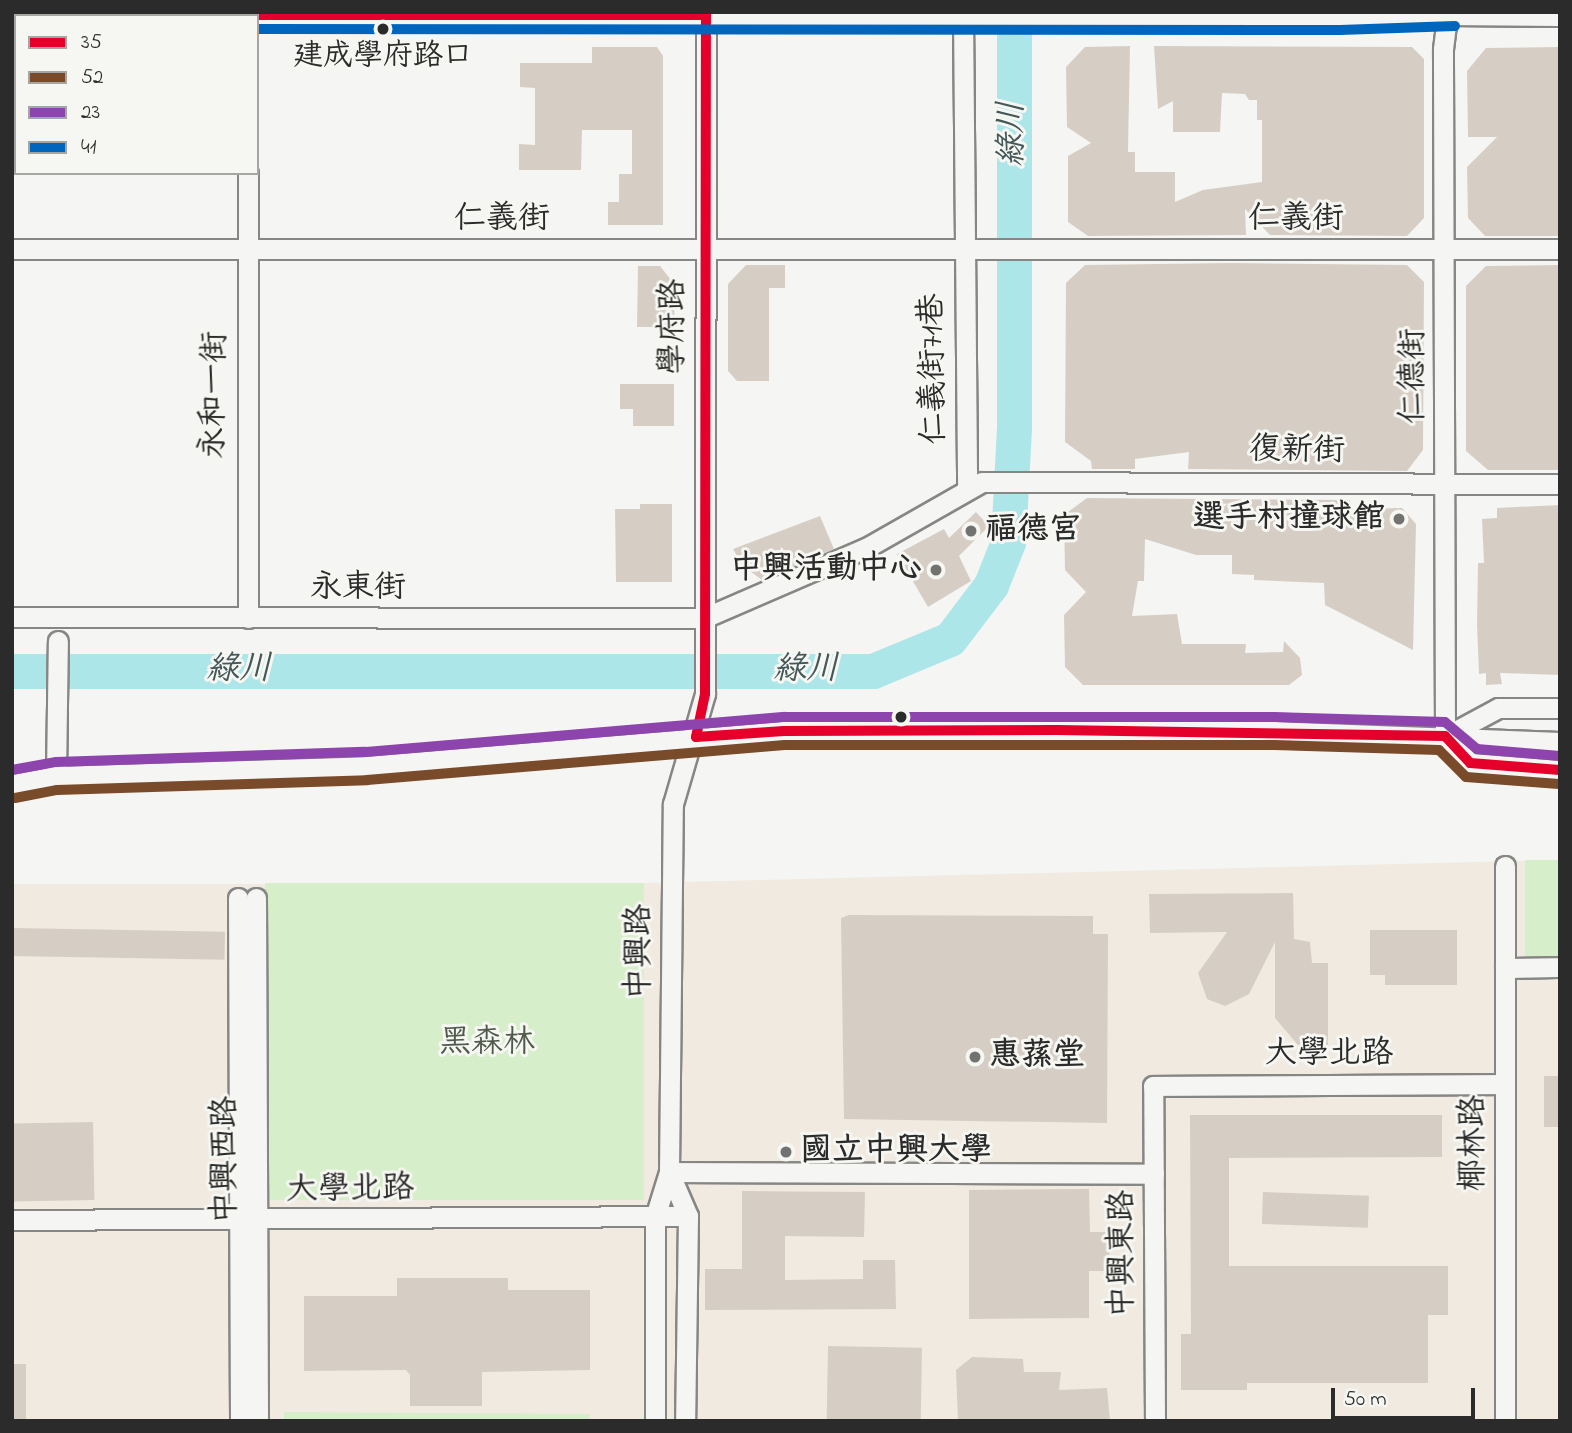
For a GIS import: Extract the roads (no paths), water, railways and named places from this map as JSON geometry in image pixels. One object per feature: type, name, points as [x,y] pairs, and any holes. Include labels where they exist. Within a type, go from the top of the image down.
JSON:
[{"type":"street","points":[[247,14],[1033,16],[1451,13],[1560,16]]},
{"type":"street","name":"仁德街","points":[[1445,736],[1443,50],[1451,13]]},
{"type":"street","name":"學府路","points":[[696,737],[705,694],[706,14]]},
{"type":"street","name":"仁義街71巷","points":[[963,14],[967,488]]},
{"type":"street","name":"永和一街","points":[[248,175],[248,618]]},
{"type":"street","name":"仁義街","points":[[12,249],[1560,249]]},
{"type":"street","name":"復新街","points":[[967,488],[990,481],[1560,484]]},
{"type":"street","points":[[704,618],[866,548],[967,488]]},
{"type":"street","name":"永東街","points":[[12,617],[704,618]]},
{"type":"street","points":[[56,776],[58,641]]},
{"type":"street","points":[[1445,736],[1498,708],[1560,708]]},
{"type":"street","points":[[12,784],[56,776],[366,766],[784,731],[1043,730],[1445,736],[1560,742]]},
{"type":"street","points":[[1445,736],[1470,763],[1560,770]]},
{"type":"street","name":"中興路","points":[[655,1421],[655,1217],[669,1171],[673,804],[696,737]]},
{"type":"street","name":"椰林路","points":[[1505,866],[1505,1421]]},
{"type":"street","name":"中興西路","points":[[240,1421],[248,1222],[247,898]]},
{"type":"street","points":[[1505,968],[1560,967]]},
{"type":"street","name":"大學北路","points":[[1153,1086],[1505,1084]]},
{"type":"street","name":"中興東路","points":[[1153,1086],[1155,1421]]},
{"type":"street","points":[[669,1171],[1154,1174]]},
{"type":"street","name":"中興路","points":[[669,1171],[688,1216],[685,1421]]},
{"type":"street","name":"大學北路","points":[[12,1220],[248,1222],[688,1216]]},
{"type":"street","name":"中興西路","points":[[248,1222],[258,1421]]},
{"type":"waterway","name":"綠川","points":[[12,671],[873,671],[950,639],[991,585],[1008,542],[1014,427],[1014,12]]},
{"type":"place","name":"建成學府路口","points":[[383,29]]},
{"type":"place","name":"選手村撞球館","points":[[1399,519]]},
{"type":"place","name":"福德宮","points":[[971,531]]},
{"type":"place","name":"中興活動中心","points":[[936,570]]},
{"type":"place","name":"惠蓀堂","points":[[975,1057]]},
{"type":"place","name":"國立中興大學","points":[[786,1152]]},
{"type":"park label","name":"黑森林","points":[[487,1044]]}]
